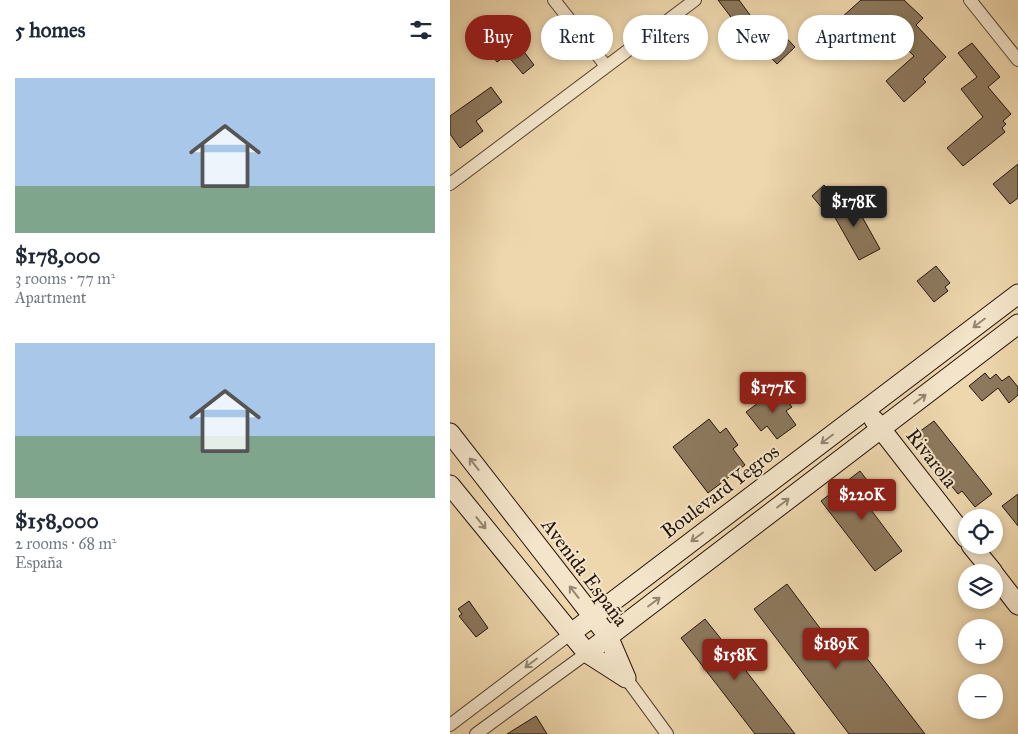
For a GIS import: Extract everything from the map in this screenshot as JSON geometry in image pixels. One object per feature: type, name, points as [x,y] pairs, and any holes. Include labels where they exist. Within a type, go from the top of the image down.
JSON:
[{"type":"street","points":[[554,0],[606,66]]},
{"type":"street","points":[[450,184],[695,0]]},
{"type":"street","points":[[970,0],[1018,60]]},
{"type":"street","name":"Boulevard Yegros","points":[[450,724],[1018,294]]},
{"type":"street","points":[[476,734],[587,653],[1018,324]]},
{"type":"street","name":"Rivarola","points":[[866,409],[958,528]]},
{"type":"street","name":"Avenida España","points":[[450,433],[608,636],[626,678]]},
{"type":"street","points":[[450,484],[570,634],[587,653],[626,678],[667,734]]},
{"type":"street","points":[[978,554],[986,564]]},
{"type":"street","points":[[1003,586],[1018,605]]},
{"type":"building","points":[[718,0],[739,0],[750,15],[729,15]]},
{"type":"building","points":[[861,0],[904,0],[923,18],[916,25],[946,57],[923,79],[926,82],[904,102],[886,81],[910,60],[914,60],[914,15],[844,15]]},
{"type":"building","points":[[788,40],[795,47],[788,54]]},
{"type":"building","points":[[972,43],[1000,77],[988,87],[1011,114],[1003,121],[1006,124],[1002,128],[1005,132],[963,166],[947,148],[983,117],[961,89],[977,77],[958,53]]},
{"type":"building","points":[[511,60],[530,60],[534,65],[523,74]]},
{"type":"building","points":[[773,60],[781,60],[777,64]]},
{"type":"building","points":[[491,87],[502,102],[476,121],[483,131],[460,148],[450,134],[450,116]]},
{"type":"building","points":[[1018,164],[1018,198],[1010,204],[993,184]]},
{"type":"building","points":[[824,185],[834,197],[822,208],[812,196]]},
{"type":"building","points":[[850,195],[880,249],[859,260],[829,207]]},
{"type":"building","points":[[936,266],[950,283],[945,287],[948,291],[934,302],[917,281]]},
{"type":"building","points":[[985,373],[990,379],[996,374],[1002,381],[1009,376],[1018,387],[1018,395],[1009,403],[998,388],[982,401],[969,386]]},
{"type":"building","points":[[778,388],[792,407],[786,411],[796,425],[777,439],[767,426],[761,431],[746,412]]},
{"type":"building","points":[[709,419],[720,433],[726,428],[738,445],[733,449],[745,465],[708,493],[673,447]]},
{"type":"building","points":[[934,421],[992,494],[975,507],[962,491],[958,494],[930,459],[932,457],[915,435]]},
{"type":"building","points":[[860,471],[877,493],[865,502],[902,551],[875,571],[821,501]]},
{"type":"building","points":[[1018,494],[1018,526],[1002,506]]},
{"type":"building","points":[[787,584],[831,643],[846,631],[925,734],[849,734],[754,609]]},
{"type":"building","points":[[469,601],[488,628],[476,637],[459,616],[462,614],[458,609]]},
{"type":"building","points":[[705,619],[795,734],[755,734],[681,638]]},
{"type":"building","points":[[536,716],[547,734],[507,734]]}]
